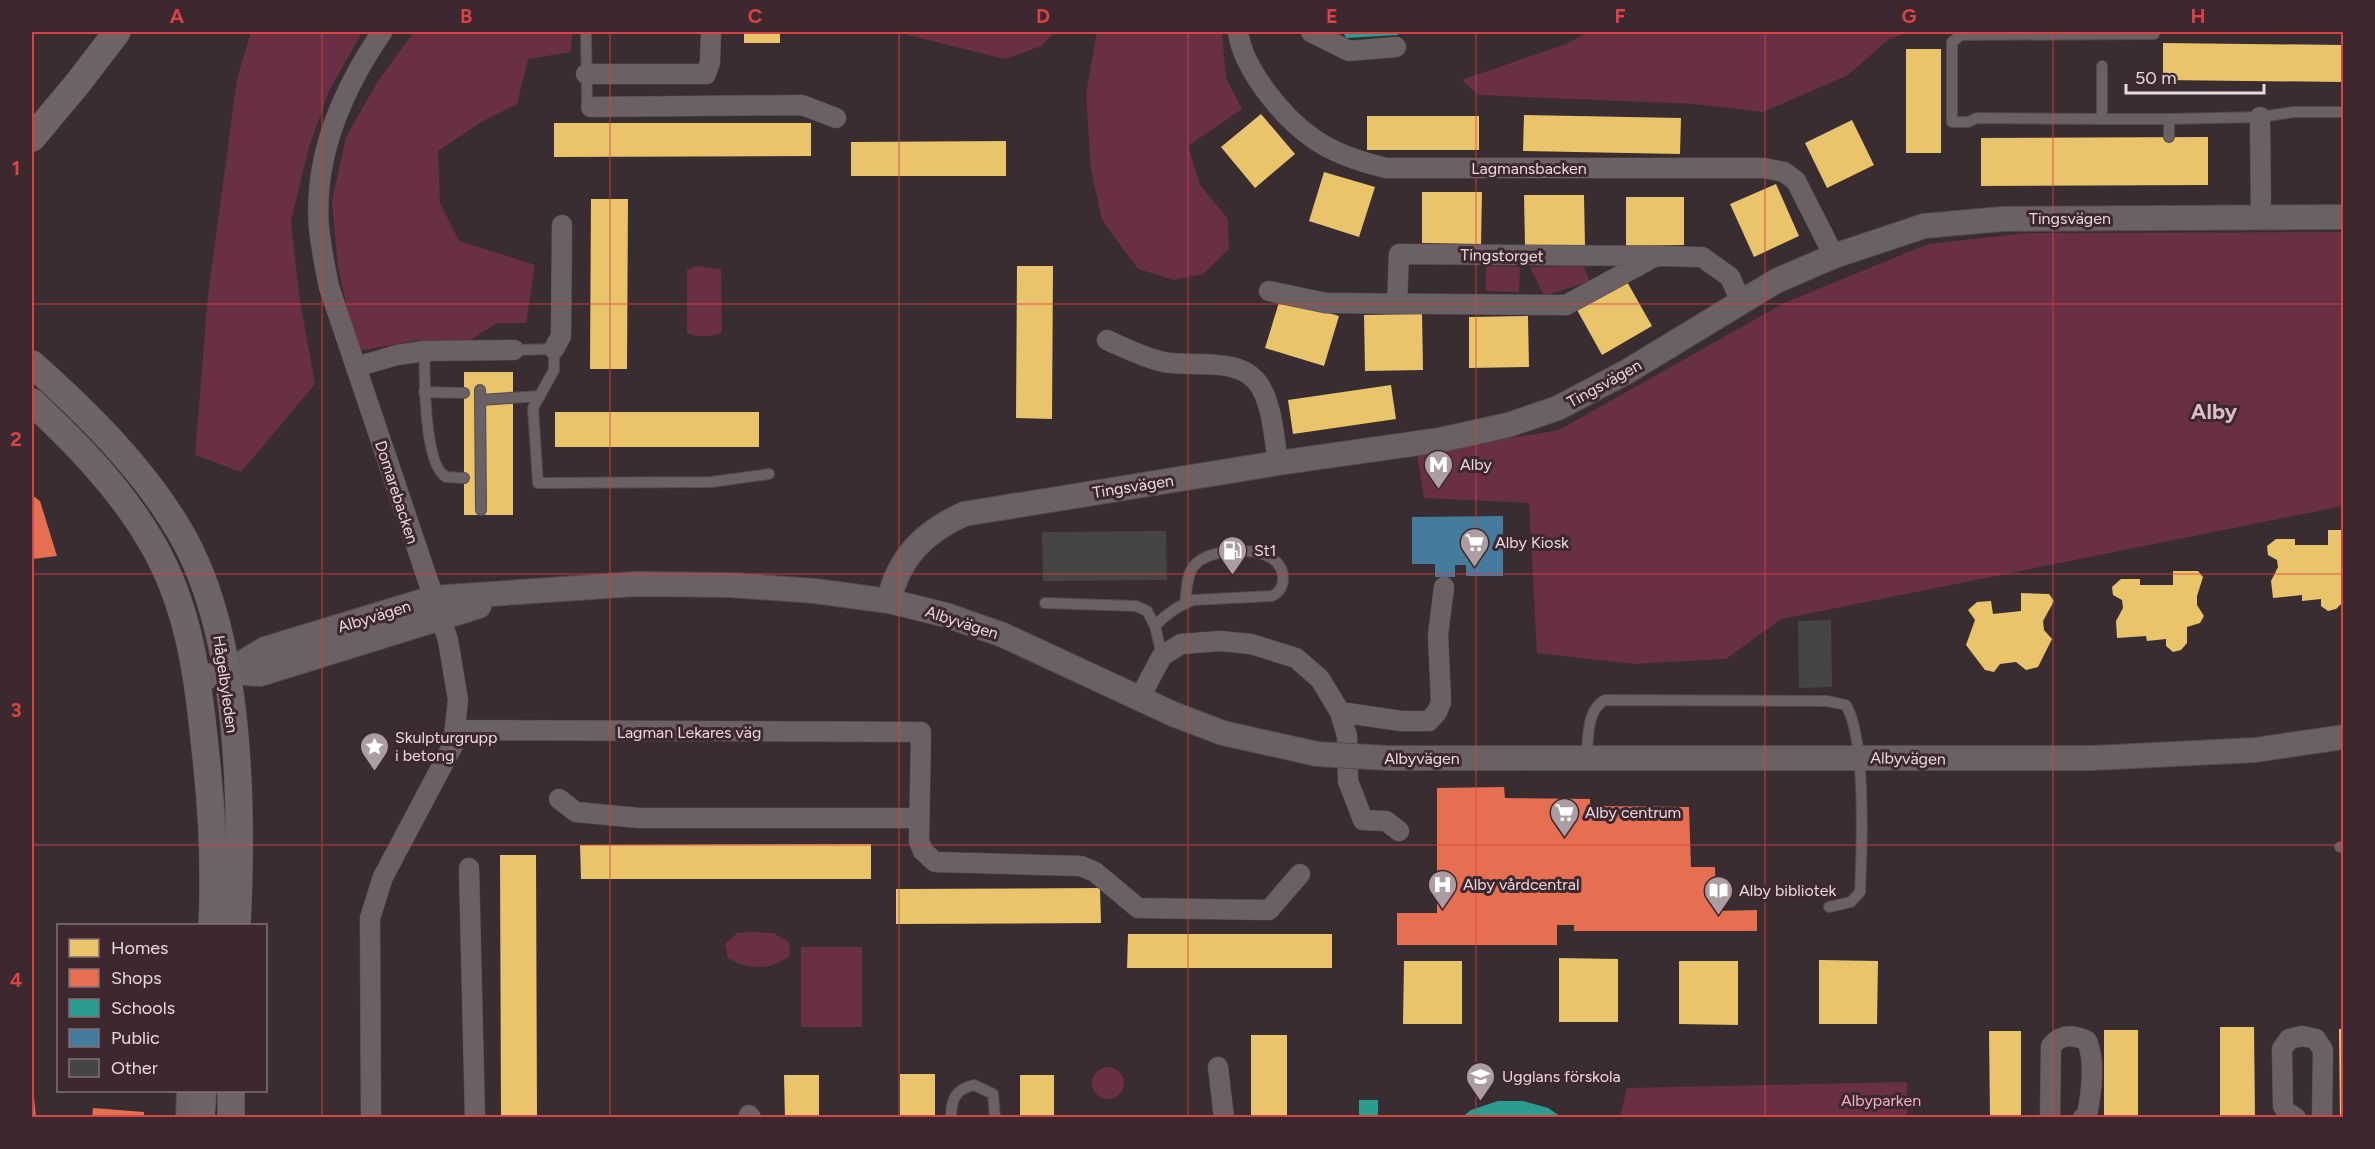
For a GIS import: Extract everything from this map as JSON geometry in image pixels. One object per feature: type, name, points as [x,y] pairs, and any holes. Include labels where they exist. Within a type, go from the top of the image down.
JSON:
[{"type":"main road","points":[[32,138],[117,32]]},
{"type":"main road","name":"Hågelbyleden","points":[[32,364],[73,400],[159,499],[180,531],[198,569],[214,612],[227,672],[236,758],[239,827],[237,924]]},
{"type":"main road","name":"Hågelbyleden","points":[[32,402],[71,438],[108,481],[153,543],[186,622],[198,679],[213,838],[212,924]]},
{"type":"main road","points":[[201,1118],[203,1092]]},
{"type":"main road","points":[[231,1092],[231,1118]]},
{"type":"street","name":"Domarebacken","points":[[382,32],[342,101],[328,138],[321,177],[319,226],[329,287],[437,607]]},
{"type":"street","points":[[586,74],[706,74],[710,62],[711,32]]},
{"type":"street","name":"Lagmansbacken","points":[[1238,32],[1254,73],[1284,113],[1314,140],[1360,162],[1386,168],[1764,168],[1784,172],[1796,181],[1834,256]]},
{"type":"street","points":[[1311,32],[1349,51],[1396,46]]},
{"type":"street","points":[[591,107],[802,105],[836,118]]},
{"type":"street","points":[[2260,117],[2261,217]]},
{"type":"street","name":"Tingsvägen","points":[[890,601],[899,569],[921,539],[942,524],[964,514],[1278,463],[1440,440],[1508,425],[1558,408],[1636,366],[1776,281],[1834,256],[1924,225],[1959,221],[2343,217]]},
{"type":"street","points":[[554,349],[561,336],[562,225]]},
{"type":"street","name":"Tingstorget","points":[[1397,304],[1399,254],[1702,257],[1730,277],[1741,302]]},
{"type":"street","name":"Tingstorget","points":[[1269,291],[1326,303],[1566,305],[1656,256]]},
{"type":"street","points":[[1107,340],[1164,362],[1227,366],[1248,375],[1259,384],[1267,401],[1278,463]]},
{"type":"street","points":[[356,367],[397,355],[425,351],[514,350]]},
{"type":"street","name":"Albyvägen","points":[[198,679],[227,672],[265,649],[437,607],[530,591],[636,584],[730,585],[815,591],[890,601],[946,615],[1003,636],[1139,699],[1223,733],[1317,754],[1387,758],[2093,758],[2255,750],[2343,737]]},
{"type":"street","points":[[1340,712],[1401,721],[1429,721],[1437,712],[1441,702],[1438,636],[1444,587]]},
{"type":"street","points":[[371,1118],[370,918],[383,877],[453,745],[457,730],[457,679],[437,607]]},
{"type":"street","points":[[1139,699],[1161,656],[1181,644],[1230,642],[1270,648],[1296,658],[1320,679],[1340,712],[1347,736],[1348,781],[1363,820],[1386,821],[1399,831]]},
{"type":"street","name":"Lagman Lekares väg","points":[[457,730],[921,732],[918,818]]},
{"type":"street","points":[[560,799],[576,812],[639,818],[918,818],[919,841],[923,851],[935,862],[1081,866],[1095,872],[1138,908],[1269,910],[1300,874]]},
{"type":"street","points":[[198,924],[201,886],[213,838]]},
{"type":"street","points":[[469,868],[475,1118]]},
{"type":"street","points":[[2050,1118],[2050,1046],[2057,1039],[2068,1036],[2087,1041],[2091,1050],[2090,1102],[2087,1115],[2083,1118]]},
{"type":"street","points":[[2296,1118],[2283,1106],[2282,1050],[2289,1039],[2302,1036],[2316,1039],[2323,1050],[2322,1118]]},
{"type":"street","points":[[1218,1067],[1224,1118]]},
{"type":"street","points":[[178,1118],[179,1092]]},
{"type":"street","points":[[188,1118],[189,1092]]},
{"type":"lane","points":[[586,32],[587,102],[591,107]]},
{"type":"lane","points":[[2154,34],[1961,35],[1952,42],[1952,122],[1968,122],[1977,118],[2169,119],[2260,117],[2294,112],[2343,112]]},
{"type":"lane","points":[[2102,66],[2102,119]]},
{"type":"lane","points":[[2169,119],[2169,137]]},
{"type":"lane","points":[[514,350],[554,349],[554,370],[533,408],[538,483],[711,482],[769,474]]},
{"type":"lane","points":[[425,351],[424,392],[436,466],[446,477],[464,478]]},
{"type":"lane","points":[[424,392],[464,393]]},
{"type":"lane","points":[[481,510],[480,395],[540,396]]},
{"type":"lane","points":[[1155,626],[1175,607],[1193,600],[1272,596],[1279,592],[1282,585],[1281,567],[1274,559],[1256,552],[1221,553],[1205,557],[1192,568],[1185,603]]},
{"type":"lane","points":[[1045,603],[1136,606],[1147,610],[1155,626],[1161,656]]},
{"type":"lane","points":[[1586,758],[1592,713],[1596,705],[1605,700],[1827,701],[1846,705],[1854,719],[1858,758],[1862,835],[1860,892],[1851,902],[1829,907]]},
{"type":"lane","points":[[951,1118],[951,1101],[958,1092],[974,1085],[993,1094],[995,1118]]},
{"type":"green space","points":[[251,32],[362,32],[329,91],[309,147],[291,221],[299,295],[315,384],[241,472],[195,455],[208,295],[237,79]]},
{"type":"green space","points":[[414,32],[572,32],[571,52],[528,59],[517,104],[481,122],[438,151],[440,203],[459,241],[535,265],[526,323],[497,323],[470,340],[414,341],[357,351],[338,268],[332,201],[346,137],[378,81]]},
{"type":"green space","points":[[867,32],[1055,32],[1041,46],[1005,59],[904,34]]},
{"type":"green space","points":[[1097,32],[1222,32],[1226,78],[1242,109],[1188,146],[1200,185],[1228,219],[1229,249],[1203,274],[1174,280],[1138,269],[1102,220],[1091,170],[1086,94]]},
{"type":"green space","points":[[1588,32],[1910,32],[1889,39],[1848,75],[1763,112],[1694,104],[1478,95],[1462,80],[1566,44]]},
{"type":"green space","points":[[2343,232],[2343,506],[1781,619],[1726,659],[1634,664],[1537,653],[1529,503],[1424,498],[1417,454],[1559,430],[1784,303],[1928,244],[2027,233]]},
{"type":"green space","points":[[696,266],[721,269],[722,332],[714,335],[700,336],[687,333],[687,270]]},
{"type":"green space","points":[[1486,266],[1520,267],[1519,292],[1486,291]]},
{"type":"green space","points":[[1583,266],[1590,281],[1544,296],[1530,267]]},
{"type":"green space","points":[[737,933],[773,933],[789,942],[790,956],[775,964],[759,967],[744,965],[728,958],[725,944]]},
{"type":"green space","points":[[801,947],[862,947],[862,1027],[801,1027]]},
{"type":"green space","points":[[1108,1067],[1119,1072],[1124,1083],[1119,1094],[1108,1099],[1097,1094],[1092,1083],[1097,1072]]},
{"type":"green space","name":"Albyparken","points":[[1907,1082],[1907,1117],[1620,1117],[1627,1088]]},
{"type":"building: Homes","points":[[744,32],[780,32],[780,43],[744,43]]},
{"type":"building: Homes","points":[[2163,43],[2344,45],[2344,82],[2163,80]]},
{"type":"building: Homes","points":[[1906,49],[1941,49],[1941,153],[1906,153]]},
{"type":"building: Homes","points":[[1261,114],[1295,154],[1255,188],[1221,147]]},
{"type":"building: Homes","points":[[1524,115],[1681,118],[1680,154],[1523,151]]},
{"type":"building: Homes","points":[[1367,116],[1479,116],[1479,150],[1367,150]]},
{"type":"building: Homes","points":[[1852,120],[1874,165],[1827,188],[1805,143]]},
{"type":"building: Homes","points":[[554,123],[811,123],[811,156],[554,157]]},
{"type":"building: Homes","points":[[2208,137],[2208,185],[1981,186],[1981,138]]},
{"type":"building: Homes","points":[[1006,141],[1006,176],[851,176],[851,142]]},
{"type":"building: Homes","points":[[1324,172],[1375,187],[1359,237],[1309,221]]},
{"type":"building: Homes","points":[[1776,184],[1799,236],[1754,257],[1730,204]]},
{"type":"building: Homes","points":[[1422,192],[1482,192],[1481,244],[1422,243]]},
{"type":"building: Homes","points":[[1524,195],[1584,195],[1585,246],[1525,246]]},
{"type":"building: Homes","points":[[1626,197],[1684,197],[1684,245],[1626,246]]},
{"type":"building: Homes","points":[[591,199],[628,199],[627,369],[590,369]]},
{"type":"building: Homes","points":[[1017,266],[1053,266],[1052,419],[1016,418]]},
{"type":"building: Homes","points":[[1626,280],[1652,326],[1602,355],[1576,308]]},
{"type":"building: Homes","points":[[1280,299],[1339,316],[1324,366],[1265,348]]},
{"type":"building: Homes","points":[[1422,314],[1423,370],[1365,371],[1364,315]]},
{"type":"building: Homes","points":[[1528,316],[1529,367],[1469,368],[1469,317]]},
{"type":"building: Homes","points":[[464,372],[513,372],[513,515],[464,515]]},
{"type":"building: Homes","points":[[1391,385],[1396,419],[1293,434],[1288,400]]},
{"type":"building: Homes","points":[[555,412],[759,412],[759,447],[555,447]]},
{"type":"building: Homes","points":[[2328,530],[2344,530],[2342,603],[2336,609],[2328,611],[2321,606],[2321,599],[2302,601],[2302,595],[2273,598],[2271,581],[2278,567],[2277,560],[2268,555],[2267,546],[2276,539],[2295,539],[2295,545],[2328,545]]},
{"type":"building: Homes","points":[[2173,571],[2198,571],[2203,577],[2197,596],[2197,605],[2204,616],[2200,623],[2187,627],[2187,643],[2181,650],[2173,652],[2166,646],[2166,639],[2147,641],[2146,636],[2117,638],[2116,621],[2123,608],[2122,600],[2113,595],[2112,587],[2121,579],[2140,579],[2140,585],[2173,585]]},
{"type":"building: Homes","points":[[2021,593],[2049,594],[2054,601],[2043,621],[2044,630],[2052,639],[2038,667],[2026,670],[2016,662],[2000,664],[1994,672],[1985,670],[1966,645],[1975,620],[1968,610],[1977,602],[1991,601],[1993,614],[2021,611]]},
{"type":"building: Homes","points":[[871,844],[871,879],[581,879],[580,845]]},
{"type":"building: Homes","points":[[500,855],[536,855],[537,1118],[501,1118]]},
{"type":"building: Homes","points":[[1100,888],[1101,923],[896,924],[896,889]]},
{"type":"building: Homes","points":[[1128,934],[1332,934],[1332,968],[1127,968]]},
{"type":"building: Homes","points":[[1559,958],[1618,959],[1618,1022],[1559,1022]]},
{"type":"building: Homes","points":[[1819,960],[1878,961],[1877,1024],[1819,1024]]},
{"type":"building: Homes","points":[[1404,961],[1462,961],[1462,1024],[1403,1024]]},
{"type":"building: Homes","points":[[1679,961],[1738,961],[1738,1025],[1679,1024]]},
{"type":"building: Homes","points":[[2220,1027],[2254,1027],[2255,1118],[2220,1118]]},
{"type":"building: Homes","points":[[2339,1029],[2344,1029],[2344,1118],[2340,1118]]},
{"type":"building: Homes","points":[[2104,1030],[2138,1030],[2138,1118],[2104,1118]]},
{"type":"building: Homes","points":[[1989,1031],[2021,1031],[2021,1118],[1990,1118]]},
{"type":"building: Homes","points":[[1251,1035],[1287,1035],[1287,1118],[1251,1118]]},
{"type":"building: Homes","points":[[900,1074],[935,1074],[935,1118],[900,1118]]},
{"type":"building: Homes","points":[[784,1075],[819,1075],[819,1118],[785,1118]]},
{"type":"building: Homes","points":[[1020,1075],[1054,1075],[1054,1118],[1020,1118]]},
{"type":"building: Shops","points":[[32,495],[40,501],[57,556],[32,559]]},
{"type":"building: Shops","name":"Alby centrum","points":[[1504,787],[1505,798],[1590,799],[1590,806],[1689,807],[1691,867],[1715,867],[1716,911],[1757,910],[1757,931],[1574,931],[1574,925],[1557,925],[1557,945],[1397,945],[1397,913],[1437,913],[1437,788]]},
{"type":"building: Shops","points":[[33,1086],[36,1118],[32,1118]]},
{"type":"building: Shops","points":[[93,1108],[144,1112],[144,1118],[92,1118]]},
{"type":"building: Schools","points":[[1343,32],[1398,32],[1398,35],[1346,38]]},
{"type":"building: Schools","points":[[1359,1100],[1378,1100],[1378,1118],[1359,1118]]},
{"type":"building: Schools","points":[[1498,1101],[1523,1101],[1548,1108],[1563,1118],[1461,1118],[1471,1110]]},
{"type":"building: Public","points":[[1503,516],[1503,576],[1466,576],[1466,565],[1455,565],[1455,577],[1435,577],[1435,564],[1412,564],[1412,517]]},
{"type":"building: Other","points":[[1166,531],[1167,580],[1043,581],[1042,532]]},
{"type":"building: Other","points":[[1831,620],[1832,687],[1799,688],[1798,621]]},
{"type":"place","name":"Alby","points":[[1439,490]]},
{"type":"place","name":"Alby Kiosk","points":[[1474,568]]},
{"type":"place","name":"St1","points":[[1233,576]]},
{"type":"place","name":"Skulpturgrupp i betong","points":[[374,772]]},
{"type":"place","name":"Alby centrum","points":[[1564,838]]},
{"type":"place","name":"Alby vårdcentral","points":[[1442,910]]},
{"type":"place","name":"Alby bibliotek","points":[[1718,916]]},
{"type":"place","name":"Ugglans förskola","points":[[1481,1102]]},
{"type":"district","name":"Alby","points":[[2214,411]]}]
